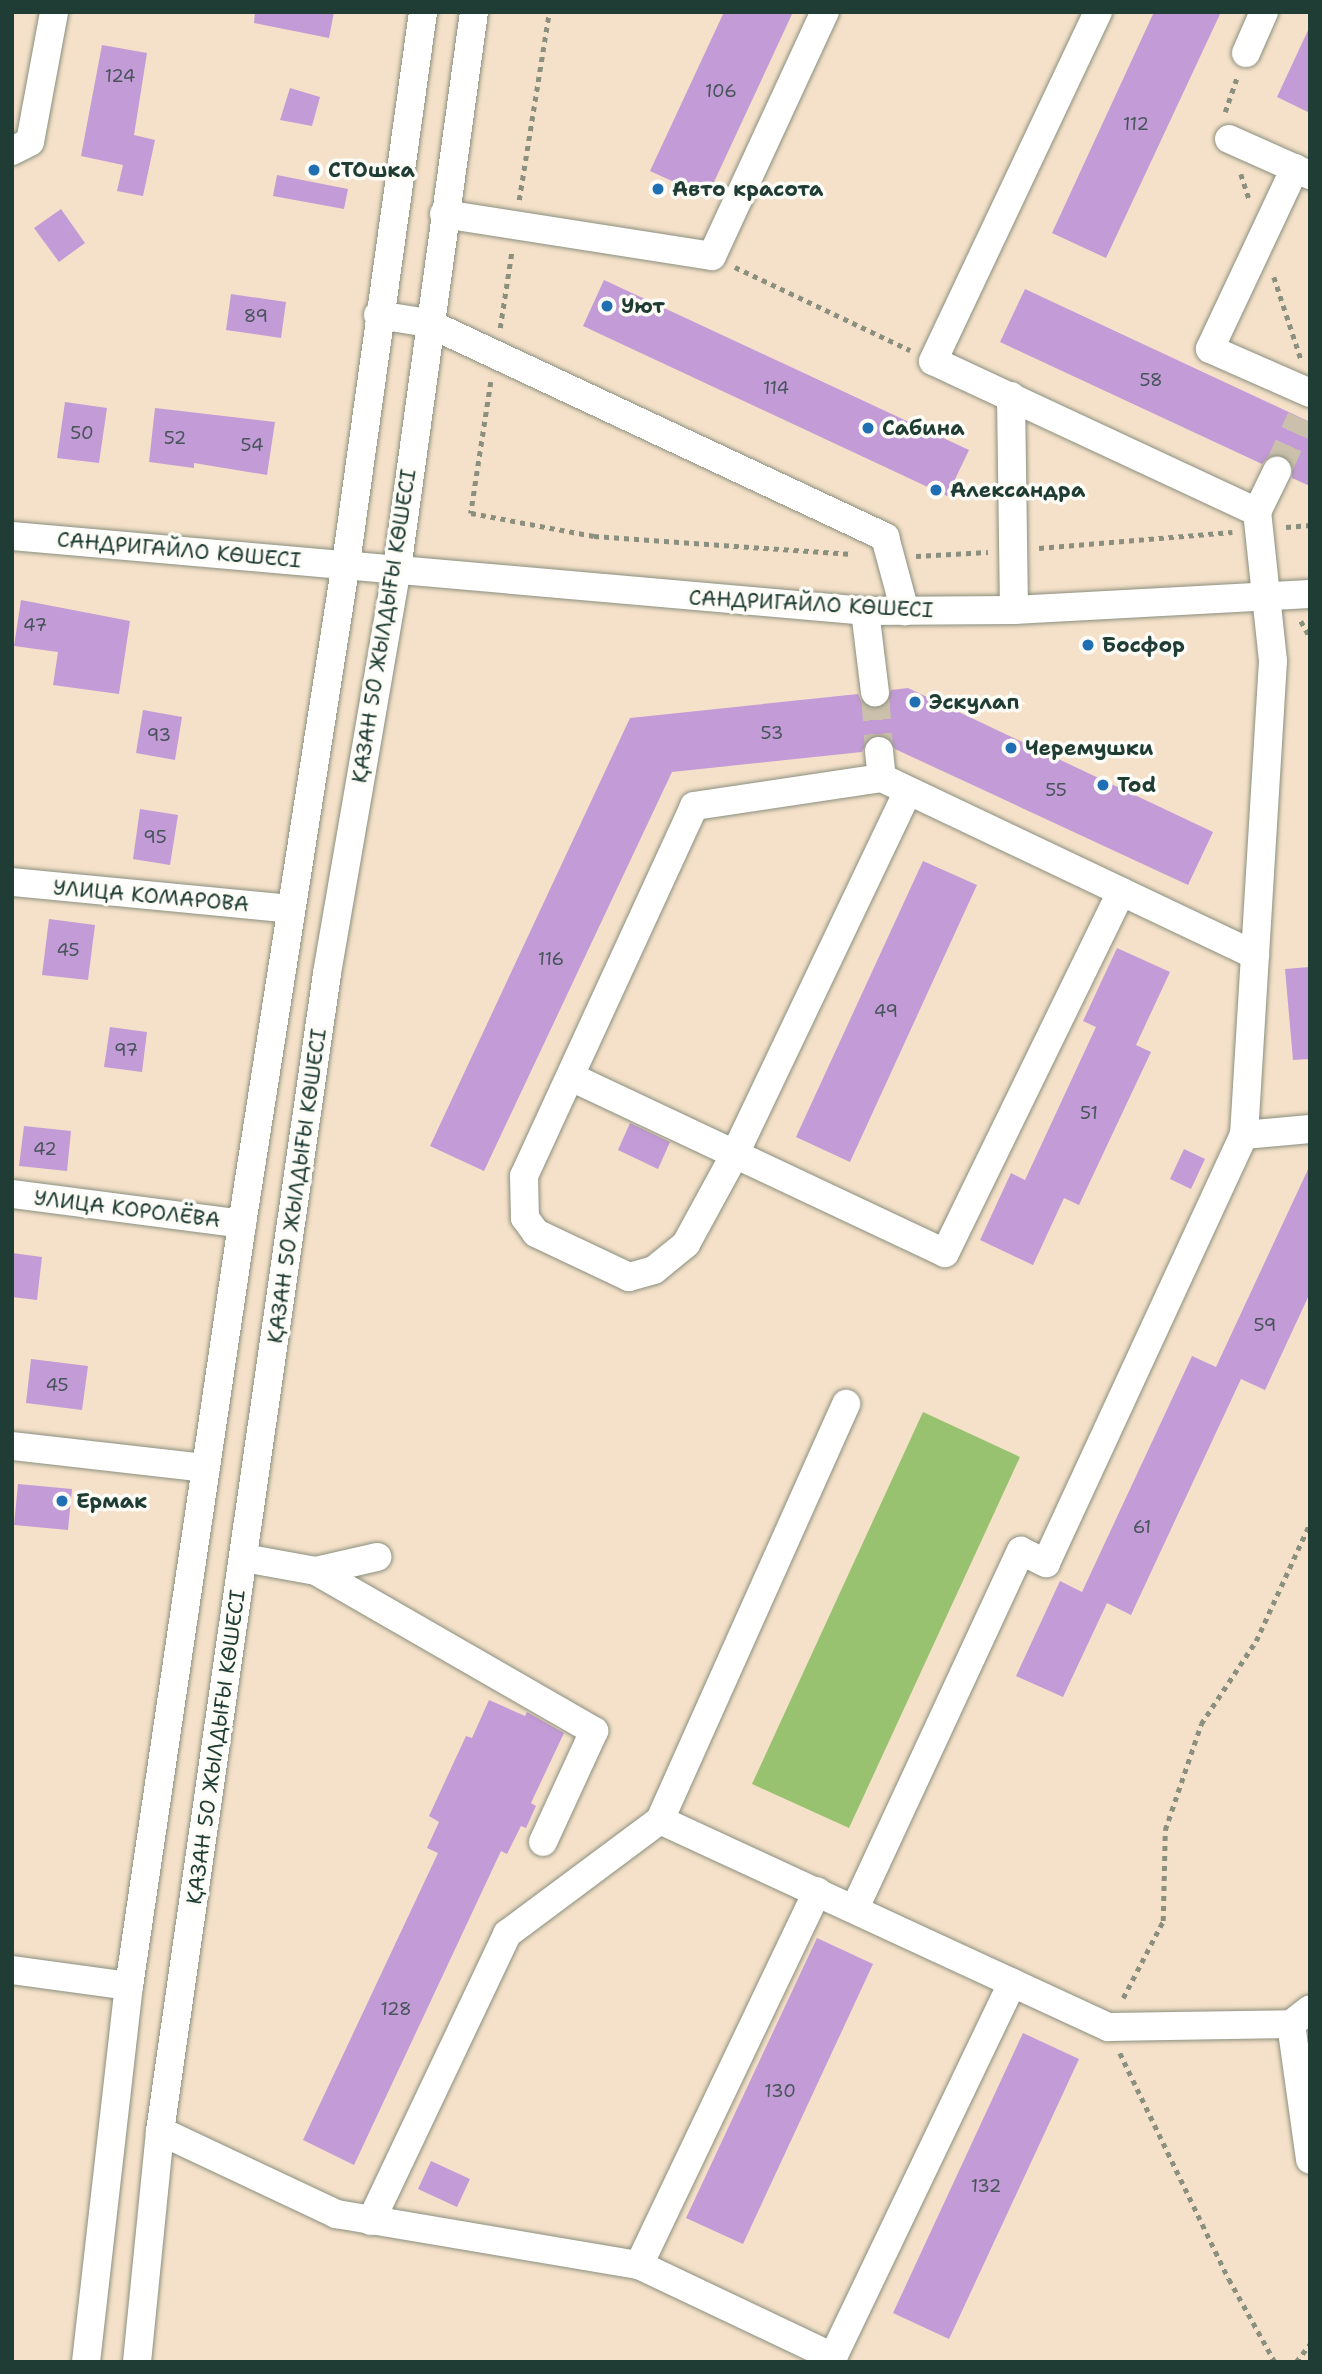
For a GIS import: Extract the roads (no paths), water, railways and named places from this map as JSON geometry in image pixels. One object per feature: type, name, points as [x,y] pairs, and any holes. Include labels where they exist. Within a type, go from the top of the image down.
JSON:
[{"type":"street","points":[[12,151],[30,142],[54,12]]},
{"type":"street","points":[[86,2362],[129,1986],[290,909],[346,563],[378,314],[424,12]]},
{"type":"street","name":"ҚАЗАН 50 ЖЫЛДЫҒЫ КӨШЕСІ","points":[[137,2362],[160,2131],[327,973],[397,569],[428,323],[474,12]]},
{"type":"street","points":[[444,214],[712,256],[825,12]]},
{"type":"street","points":[[1098,12],[933,361],[1011,396],[1258,521]]},
{"type":"street","points":[[1246,53],[1264,12]]},
{"type":"street","points":[[1229,139],[1302,172],[1210,349],[1307,404]]},
{"type":"street","points":[[378,314],[428,323],[885,537],[905,611]]},
{"type":"street","points":[[1011,396],[1014,610]]},
{"type":"street","points":[[855,1908],[1021,1551],[1046,1563],[1244,1135],[1273,661],[1258,521],[1277,471]]},
{"type":"street","name":"САНДРИГАЙЛО КӨШЕСІ","points":[[12,536],[346,563],[730,603],[865,611],[1014,610],[1310,594]]},
{"type":"street","points":[[865,611],[875,692]]},
{"type":"street","points":[[908,791],[735,1154],[686,1244],[654,1270],[629,1277],[536,1233],[525,1218],[524,1176],[694,806],[880,764],[908,791],[1255,955]]},
{"type":"street","name":"УЛИЦА КОМАРОВА","points":[[12,882],[290,909]]},
{"type":"street","points":[[571,1077],[945,1253],[1121,892]]},
{"type":"street","points":[[283,966],[327,973]]},
{"type":"street","points":[[1244,1135],[1310,1129]]},
{"type":"street","name":"УЛИЦА КОРОЛЁВА","points":[[12,1194],[242,1224]]},
{"type":"street","points":[[371,2221],[506,1934],[660,1820],[846,1404]]},
{"type":"street","points":[[12,1446],[206,1468]]},
{"type":"street","points":[[316,1571],[377,1557]]},
{"type":"street","points":[[244,1558],[316,1571],[594,1731],[543,1842]]},
{"type":"street","points":[[660,1820],[855,1908],[1108,2028],[1300,2017],[1310,2160]]},
{"type":"street","points":[[639,2265],[817,1891]]},
{"type":"street","points":[[12,1970],[129,1986]]},
{"type":"street","points":[[160,2131],[336,2214],[639,2265],[833,2357],[1012,1983]]},
{"type":"tunnel","points":[[1277,471],[1301,418]]},
{"type":"tunnel","points":[[875,692],[879,751]]},
{"type":"place","name":"СТОшка","points":[[314,170]]},
{"type":"place","name":"Авто красота","points":[[658,189]]},
{"type":"place","name":"Уют","points":[[607,306]]},
{"type":"place","name":"Сабина","points":[[868,428]]},
{"type":"place","name":"Александра","points":[[936,490]]},
{"type":"place","name":"Босфор","points":[[1088,645]]},
{"type":"place","name":"Эскулап","points":[[915,702]]},
{"type":"place","name":"Черемушки","points":[[1011,748]]},
{"type":"place","name":"Tod","points":[[1103,785]]},
{"type":"place","name":"Ермак","points":[[62,1501]]}]
